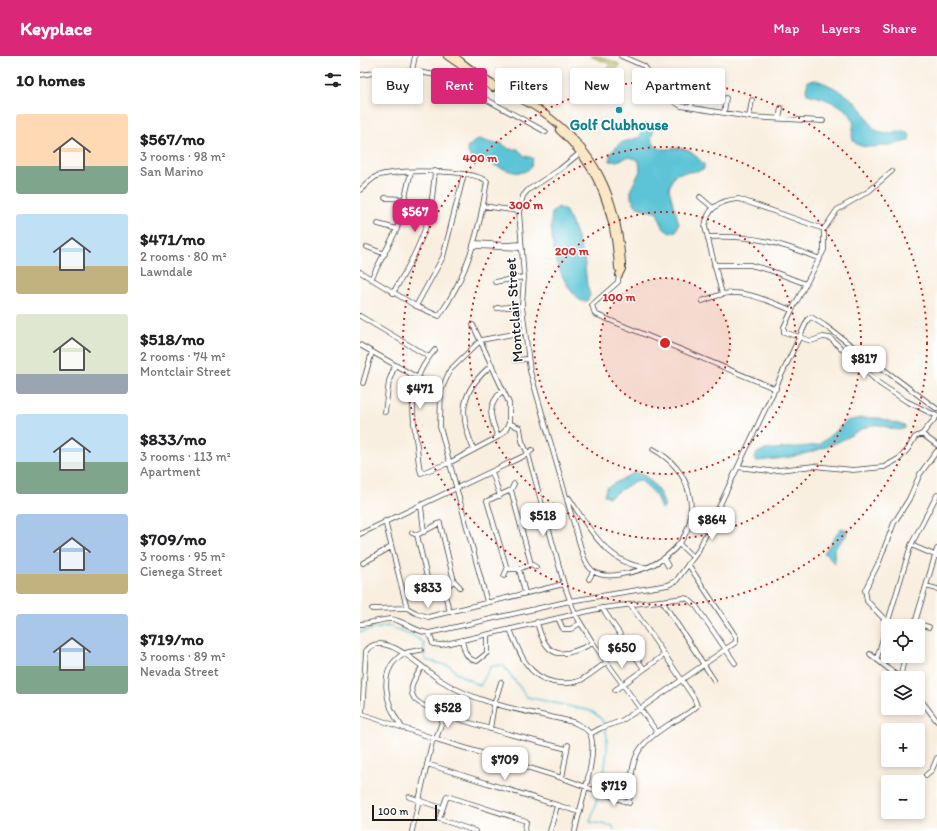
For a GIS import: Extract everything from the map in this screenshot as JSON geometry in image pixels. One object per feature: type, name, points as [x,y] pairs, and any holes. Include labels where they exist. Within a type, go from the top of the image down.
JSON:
[{"type":"street","points":[[413,68],[415,56]]},
{"type":"street","points":[[446,56],[484,84],[538,113],[582,151],[595,174],[608,205],[616,239],[619,275],[618,282],[592,305],[595,314],[776,389]]},
{"type":"street","points":[[454,56],[493,85],[540,110],[569,134],[599,173],[618,220],[622,262],[622,269],[619,275]]},
{"type":"street","points":[[621,56],[644,66],[670,99],[681,106],[749,117],[824,121]]},
{"type":"street","points":[[360,75],[372,73]]},
{"type":"street","points":[[423,73],[432,74],[452,82],[546,132]]},
{"type":"street","points":[[724,113],[726,98]]},
{"type":"street","points":[[749,117],[752,100]]},
{"type":"street","points":[[779,119],[781,108]]},
{"type":"street","name":"Montclair Street","points":[[582,151],[559,170],[528,190],[522,196],[519,211],[524,277],[522,306],[528,359],[543,422],[567,494],[585,559],[593,572]]},
{"type":"street","points":[[738,467],[770,470],[814,466],[853,470],[877,469],[895,462],[908,449],[915,437],[922,434],[937,416],[906,401],[880,384],[830,338],[822,338],[811,341],[783,331],[792,310],[824,250],[826,242],[824,229],[837,210],[869,191],[892,171]]},
{"type":"street","points":[[371,279],[397,229],[411,172]]},
{"type":"street","points":[[360,190],[376,176],[411,172],[464,174],[483,178],[487,181],[484,206],[475,245],[460,281],[439,316],[416,306],[360,272]]},
{"type":"street","points":[[393,293],[422,239],[427,224],[436,172]]},
{"type":"street","points":[[416,306],[443,257],[464,174]]},
{"type":"street","points":[[700,196],[713,208]]},
{"type":"street","points":[[385,198],[405,199]]},
{"type":"street","points":[[722,294],[714,265],[706,222],[713,208],[723,201],[739,199],[824,229]]},
{"type":"street","points":[[484,206],[519,211]]},
{"type":"street","points":[[378,224],[397,229]]},
{"type":"street","points":[[708,237],[748,237],[765,240],[820,259]]},
{"type":"street","points":[[475,245],[521,246]]},
{"type":"street","points":[[367,247],[385,254]]},
{"type":"street","points":[[714,265],[750,266],[769,270],[806,284]]},
{"type":"street","points":[[495,282],[524,277]]},
{"type":"street","points":[[702,301],[712,299],[722,294],[753,296],[792,310]]},
{"type":"street","points":[[496,308],[522,306]]},
{"type":"street","points":[[360,316],[429,357]]},
{"type":"street","points":[[360,624],[371,624],[393,619],[418,631],[429,633],[570,601],[668,584],[676,581],[693,557],[717,511],[776,389],[799,337],[808,319],[811,317],[937,409]]},
{"type":"street","points":[[435,350],[429,357],[418,378],[413,399],[412,418],[421,473],[448,463],[498,437],[505,431],[510,422],[509,403],[473,325]]},
{"type":"street","points":[[487,602],[448,463],[440,427],[441,391],[450,370],[481,340],[524,332]]},
{"type":"street","points":[[360,345],[441,391]]},
{"type":"street","points":[[363,383],[372,352]]},
{"type":"street","points":[[515,360],[528,359]]},
{"type":"street","points":[[385,412],[389,381],[395,365]]},
{"type":"street","points":[[474,450],[466,425],[465,404],[474,381],[492,366]]},
{"type":"street","points":[[498,437],[492,419],[491,405],[496,396],[503,390]]},
{"type":"street","points":[[510,422],[520,428],[522,441],[528,454],[564,584],[575,614],[593,643],[656,732]]},
{"type":"street","points":[[922,434],[937,445]]},
{"type":"street","points":[[589,579],[593,572],[609,576],[650,567],[664,559],[679,544],[686,530],[690,514],[690,496],[680,472],[668,459],[653,449]]},
{"type":"street","points":[[360,534],[492,472],[528,454],[532,450]]},
{"type":"street","points":[[884,619],[867,601],[865,590],[879,562],[894,523],[909,498],[920,474],[937,451]]},
{"type":"street","points":[[492,472],[500,496]]},
{"type":"street","points":[[504,576],[507,570],[485,500],[500,496],[511,490],[514,484]]},
{"type":"street","points":[[511,490],[531,564],[536,567]]},
{"type":"street","name":"Montclair Street","points":[[567,494],[592,532],[604,546],[633,565],[650,567]]},
{"type":"street","points":[[888,619],[911,544],[937,495]]},
{"type":"street","points":[[421,506],[424,532]]},
{"type":"street","points":[[690,514],[717,511]]},
{"type":"street","points":[[385,521],[407,608]]},
{"type":"street","points":[[412,533],[417,535],[441,521],[454,581],[460,587]]},
{"type":"street","points":[[417,535],[430,590],[428,595]]},
{"type":"street","points":[[679,544],[693,557]]},
{"type":"street","points":[[911,544],[936,555]]},
{"type":"street","points":[[363,563],[391,547]]},
{"type":"street","points":[[916,619],[937,549]]},
{"type":"street","points":[[664,559],[668,566]]},
{"type":"street","points":[[507,570],[519,569],[531,564]]},
{"type":"street","points":[[590,734],[611,725],[640,709],[702,664],[736,642],[736,637],[688,564]]},
{"type":"street","points":[[519,569],[525,593]]},
{"type":"street","points":[[430,590],[443,589],[454,581]]},
{"type":"street","points":[[372,609],[407,608],[424,616],[450,612],[564,584]]},
{"type":"street","points":[[926,586],[937,589]]},
{"type":"street","points":[[443,589],[450,612]]},
{"type":"street","points":[[429,633],[432,642],[435,645],[487,635],[537,622],[602,608],[679,598],[688,599],[696,606],[735,663]]},
{"type":"street","points":[[662,601],[702,664],[714,680]]},
{"type":"street","points":[[575,831],[579,812],[585,788],[593,755],[590,734],[582,726],[573,722],[494,705],[478,700],[453,688],[422,668],[397,648],[385,644],[372,646],[366,651],[362,714],[434,739],[562,778],[585,788],[629,803],[632,771],[637,751],[656,732],[697,706],[694,698],[630,604]]},
{"type":"street","points":[[602,608],[644,669]]},
{"type":"street","points":[[393,619],[396,609]]},
{"type":"street","points":[[558,618],[563,629],[571,628],[580,623]]},
{"type":"street","points":[[537,622],[544,643],[548,648],[558,654],[569,654],[593,643]]},
{"type":"street","points":[[925,626],[929,627]]},
{"type":"street","points":[[510,629],[521,656],[529,668],[539,678],[569,684],[581,680],[607,662]]},
{"type":"street","points":[[462,640],[466,654],[471,659],[477,661],[486,653],[487,635]]},
{"type":"street","points":[[877,658],[881,644]]},
{"type":"street","points":[[402,727],[389,706],[386,684],[389,669],[404,653],[422,650]]},
{"type":"street","points":[[870,654],[881,661]]},
{"type":"street","points":[[615,690],[664,655]]},
{"type":"street","points":[[883,663],[900,678],[903,663]]},
{"type":"street","points":[[422,668],[412,683],[413,698],[429,709],[490,729],[567,747],[562,778]]},
{"type":"street","points":[[490,729],[494,705],[501,682]]},
{"type":"street","points":[[925,703],[937,721]]},
{"type":"street","points":[[412,831],[427,764],[434,739],[445,713]]},
{"type":"street","points":[[926,775],[932,770],[937,758]]},
{"type":"street","points":[[427,764],[579,812]]},
{"type":"street","points":[[932,770],[937,773]]},
{"type":"street","points":[[475,831],[440,819],[442,808],[447,796],[526,821],[525,831]]},
{"type":"street","points":[[409,797],[442,808]]},
{"type":"street","points":[[550,831],[557,806]]},
{"type":"green space","points":[[590,56],[599,56],[619,64],[617,68],[609,68],[610,64]]},
{"type":"water","points":[[816,80],[834,88],[850,98],[860,107],[874,129],[882,133],[906,132],[910,135],[909,140],[877,147],[856,144],[852,137],[853,121],[849,113],[839,105],[807,94],[806,90],[808,81]]},
{"type":"water","points":[[652,123],[655,125],[651,139],[656,147],[664,149],[682,148],[692,153],[704,164],[704,169],[674,175],[669,189],[679,224],[676,231],[670,233],[664,229],[657,213],[637,207],[631,198],[631,189],[640,171],[639,161],[630,157],[618,161],[610,161],[610,154],[620,143],[640,137],[644,124]]},
{"type":"water","points":[[480,139],[491,143],[501,143],[509,149],[518,149],[525,156],[533,158],[531,167],[522,172],[512,172],[473,158],[468,153],[467,148],[476,140]]},
{"type":"water","points":[[558,207],[565,210],[571,221],[584,257],[587,285],[590,295],[587,301],[581,301],[573,293],[566,283],[556,260],[553,248],[551,223],[552,212]]},
{"type":"water","points":[[861,418],[880,418],[905,426],[905,428],[898,430],[881,425],[873,425],[864,428],[830,446],[809,453],[778,459],[756,461],[754,459],[757,453],[764,450],[819,445],[847,421]]},
{"type":"water","points":[[635,472],[646,477],[654,485],[661,496],[665,507],[661,509],[656,496],[641,481],[637,480],[609,497],[604,495],[606,488]]},
{"type":"water","points":[[841,528],[847,530],[847,533],[834,549],[835,564],[824,553]]},
{"type":"waterway","points":[[360,632],[388,626],[417,638],[424,643],[425,660],[450,666],[458,674],[480,686],[491,666],[503,665],[527,697],[591,711],[597,715],[604,724],[607,734],[607,746],[604,773],[590,822],[613,826],[614,831]]},
{"type":"place","name":"Golf Clubhouse","points":[[619,110]]}]
